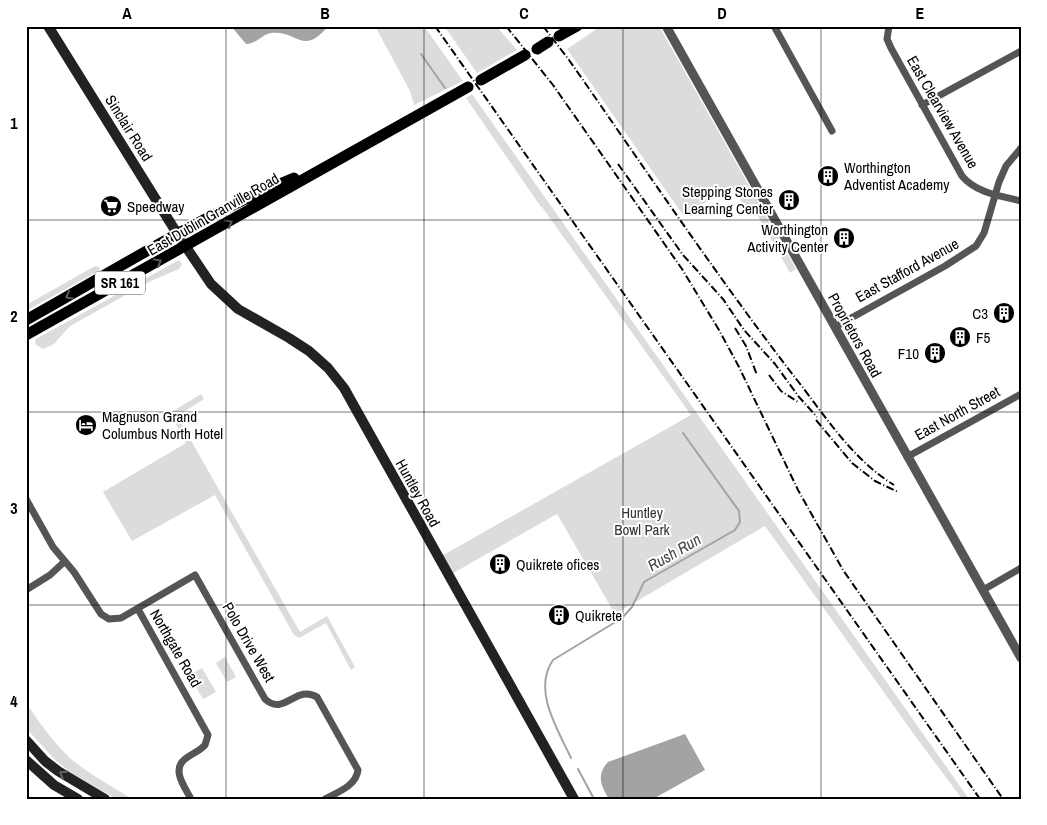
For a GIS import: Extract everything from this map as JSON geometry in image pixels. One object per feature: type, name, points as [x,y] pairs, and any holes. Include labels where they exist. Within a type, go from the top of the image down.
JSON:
[{"type":"main road","name":"Sinclair Road","points":[[48,26],[186,247]]},
{"type":"main road","points":[[537,48],[577,26]]},
{"type":"main road","points":[[481,80],[525,55]]},
{"type":"main road","name":"East Dublin Granville Road","points":[[26,335],[186,247],[468,87]]},
{"type":"main road","name":"East Dublin Granville Road","points":[[26,320],[250,196],[335,161]]},
{"type":"main road","name":"Huntley Road","points":[[186,247],[211,284],[227,300],[249,316],[309,351],[328,368],[344,388],[574,799]]},
{"type":"main road","points":[[26,740],[58,771],[105,799]]},
{"type":"main road","points":[[26,760],[54,784],[78,799]]},
{"type":"street","name":"Proprietors Road","points":[[666,26],[1021,658]]},
{"type":"street","points":[[774,26],[832,131]]},
{"type":"street","name":"East Clearview Avenue","points":[[888,28],[888,43],[962,176],[975,187],[1021,202]]},
{"type":"street","points":[[922,105],[1021,51]]},
{"type":"street","name":"East Stafford Avenue","points":[[835,327],[976,246],[984,232],[1006,166],[1021,148]]},
{"type":"street","name":"East North Street","points":[[907,457],[1021,394]]},
{"type":"street","name":"Northgate Road","points":[[26,498],[53,547],[74,572],[104,617],[113,620],[118,619],[138,609],[191,702],[208,735],[205,746],[184,760],[179,767],[179,777],[191,799]]},
{"type":"street","points":[[26,590],[50,575],[64,562]]},
{"type":"street","points":[[983,590],[1021,568]]},
{"type":"street","name":"Polo Drive West","points":[[138,609],[195,576],[265,699],[271,704],[278,705],[304,693],[317,697],[358,770],[357,776],[349,785],[325,799]]},
{"type":"green space","points":[[375,26],[424,26],[463,81],[414,105],[410,91]]},
{"type":"green space","points":[[444,26],[496,26],[517,50],[477,73]]},
{"type":"green space","points":[[601,26],[659,26],[796,269],[790,273],[754,209],[748,212],[733,188],[683,215],[567,49]]},
{"type":"green space","name":"Huntley Bowl Park","points":[[472,94],[969,799],[962,799],[765,526],[615,614],[557,514],[448,576],[438,558],[691,415],[541,207],[466,98]]},
{"type":"green space","points":[[179,260],[182,264],[179,269],[153,280],[69,327],[54,344],[43,349],[36,345],[36,339]]},
{"type":"green space","points":[[95,266],[99,267],[100,270],[26,311],[26,305]]},
{"type":"green space","points":[[201,394],[204,399],[177,416],[300,632],[327,616],[355,667],[351,670],[326,623],[299,638],[294,635],[215,495],[132,541],[103,492],[186,443],[170,413]]},
{"type":"green space","points":[[225,657],[236,677],[227,682],[216,663]]},
{"type":"green space","points":[[202,668],[216,692],[203,699],[189,675]]},
{"type":"green space","points":[[26,702],[49,734],[70,758],[132,799],[116,799],[72,773],[56,761],[26,728]]},
{"type":"shaded area","points":[[231,26],[328,26],[312,40],[300,40],[280,33],[271,33],[246,44]]},
{"type":"shaded area","points":[[685,734],[705,770],[653,799],[609,799],[601,781],[602,771],[608,762]]},
{"type":"waterway","name":"Rush Run","points":[[421,54],[445,88]]},
{"type":"waterway","name":"Rush Run","points":[[571,758],[554,723],[546,697],[545,684],[547,672],[553,660],[622,618],[632,607],[644,582],[735,530],[740,522],[739,511],[683,433]]},
{"type":"waterway","name":"Rush Run","points":[[578,769],[594,799]]},
{"type":"railway","points":[[435,26],[980,799]]},
{"type":"railway","points":[[506,26],[553,85],[682,269],[739,367],[798,490],[843,570],[1003,799]]},
{"type":"railway","points":[[543,26],[569,60],[738,302],[829,423],[865,463],[894,485]]},
{"type":"railway","points":[[618,164],[683,255],[723,299],[744,330],[775,364],[799,397],[817,417]]},
{"type":"railway","points":[[735,328],[746,346],[757,375]]},
{"type":"railway","points":[[769,375],[781,391],[798,402]]},
{"type":"railway","points":[[816,420],[852,463],[875,481],[898,492]]},
{"type":"place","name":"Worthington Adventist Academy","points":[[828,176]]},
{"type":"place","name":"Stepping Stones Learning Center","points":[[789,200]]},
{"type":"place","name":"Speedway","points":[[111,206]]},
{"type":"place","name":"Worthington Activity Center","points":[[844,238]]},
{"type":"place","name":"C3","points":[[1004,313]]},
{"type":"place","name":"F5","points":[[960,337]]},
{"type":"place","name":"F10","points":[[935,353]]},
{"type":"place","name":"Magnuson Grand Columbus North Hotel","points":[[86,425]]},
{"type":"place","name":"Quikrete ofices","points":[[500,564]]},
{"type":"place","name":"Quikrete","points":[[559,615]]}]
